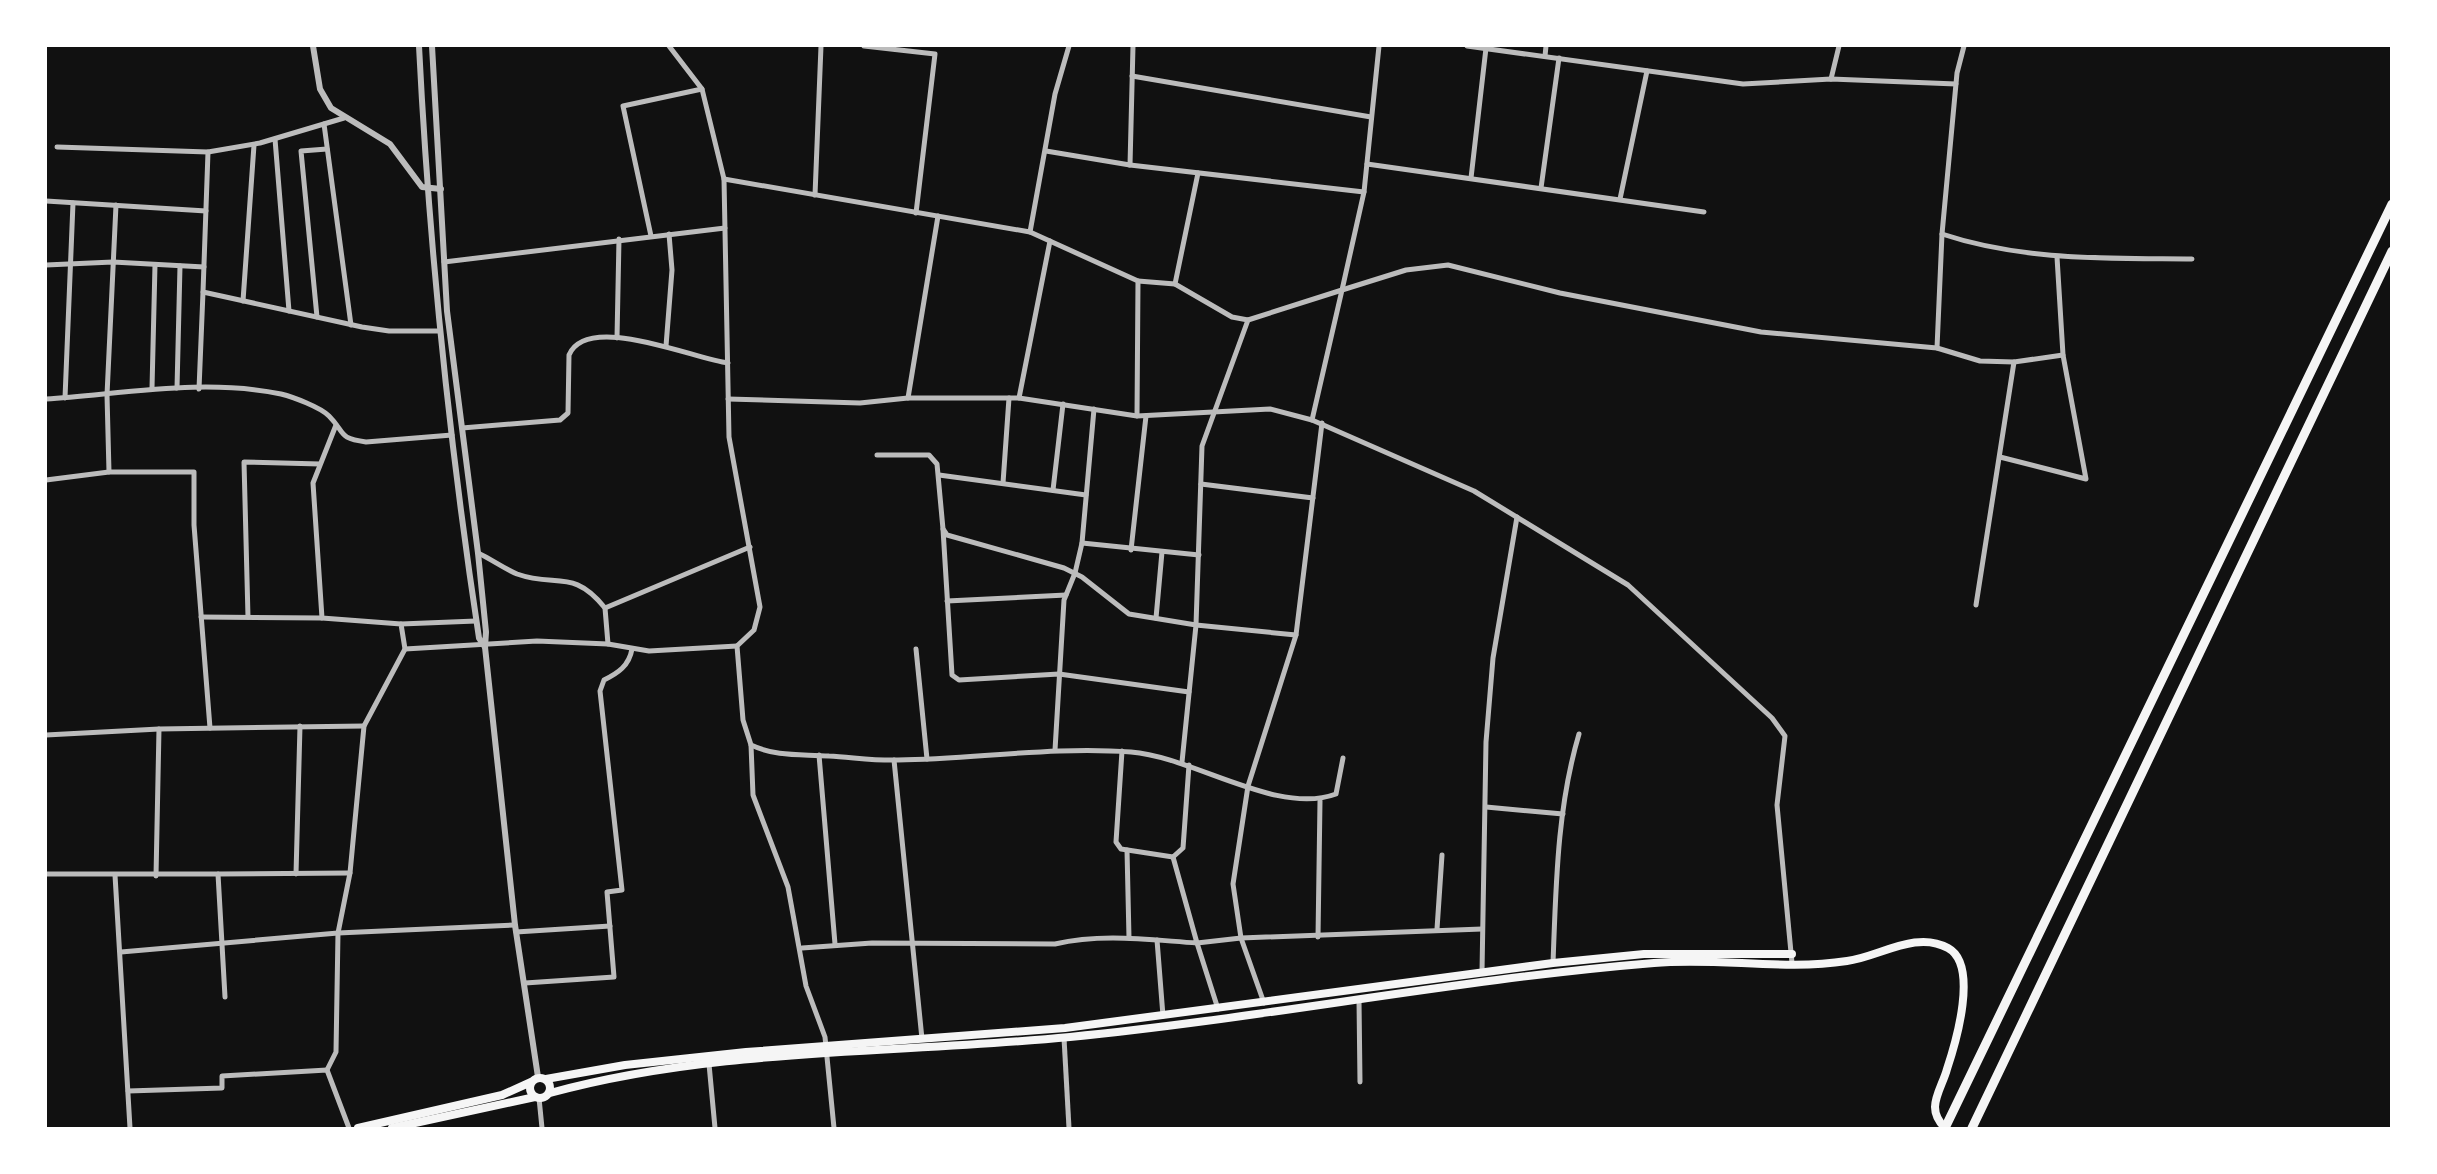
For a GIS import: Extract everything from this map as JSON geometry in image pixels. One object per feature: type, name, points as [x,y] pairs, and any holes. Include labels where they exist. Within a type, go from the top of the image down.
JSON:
[{"type":"highway","points":[[1945,1128],[2392,204]]},
{"type":"highway","points":[[1972,1129],[2392,251]]},
{"type":"main road","points":[[392,1129],[537,1097],[606,1078],[709,1064],[922,1038],[1065,1028],[1553,963],[1669,953],[1856,960],[1918,942],[1939,944],[1954,952],[1963,968],[1962,1000],[1955,1042],[1935,1106],[1938,1121],[1945,1128]]},
{"type":"main road","points":[[358,1129],[502,1095],[538,1079],[604,1068],[826,1050],[923,1048],[1064,1038],[1523,976],[1656,962],[1792,958]]},
{"type":"main road","points":[[604,1068],[606,1078]]},
{"type":"main road","points":[[538,1079],[551,1085],[550,1093]]},
{"type":"main road","points":[[537,1097],[530,1090],[538,1079]]},
{"type":"street","points":[[313,46],[323,99],[344,118],[390,144],[422,187],[430,190],[441,189]]},
{"type":"street","points":[[419,46],[438,331],[476,621],[479,638],[485,647]]},
{"type":"street","points":[[432,46],[444,262],[478,553],[486,632],[485,647],[516,928],[538,1079]]},
{"type":"street","points":[[405,649],[485,647],[537,641],[608,644],[649,651],[737,646],[754,630],[760,607],[729,437],[724,179],[702,89],[669,46]]},
{"type":"street","points":[[815,195],[821,46]]},
{"type":"street","points":[[864,46],[934,54],[916,212]]},
{"type":"street","points":[[1030,232],[1055,94],[1069,46]]},
{"type":"street","points":[[1130,166],[1133,46]]},
{"type":"street","points":[[1312,419],[1364,192],[1379,46]]},
{"type":"street","points":[[1467,46],[1744,84],[1831,79],[1956,84]]},
{"type":"street","points":[[1545,56],[1546,46]]},
{"type":"street","points":[[1831,79],[1839,46]]},
{"type":"street","points":[[1937,348],[1942,234],[1956,84],[1964,46]]},
{"type":"street","points":[[1471,178],[1486,48]]},
{"type":"street","points":[[1541,188],[1559,58]]},
{"type":"street","points":[[1620,199],[1647,71]]},
{"type":"street","points":[[1132,76],[1371,117]]},
{"type":"street","points":[[651,236],[623,106],[702,89]]},
{"type":"street","points":[[57,147],[208,152],[254,145],[344,118]]},
{"type":"street","points":[[324,124],[351,325]]},
{"type":"street","points":[[275,139],[289,311]]},
{"type":"street","points":[[243,301],[254,145]]},
{"type":"street","points":[[425,147],[438,148]]},
{"type":"street","points":[[317,317],[302,151],[327,149]]},
{"type":"street","points":[[1046,151],[1130,166],[1364,192]]},
{"type":"street","points":[[199,389],[208,152]]},
{"type":"street","points":[[425,158],[432,160],[438,157]]},
{"type":"street","points":[[1367,164],[1704,212]]},
{"type":"street","points":[[1175,284],[1198,173]]},
{"type":"street","points":[[724,179],[1030,232],[1138,281],[1175,284],[1232,317],[1248,320],[1406,270],[1448,265],[1560,293],[1761,332],[1937,348],[1980,361],[2014,362],[2063,355]]},
{"type":"street","points":[[46,201],[206,211]]},
{"type":"street","points":[[65,398],[74,203]]},
{"type":"street","points":[[109,472],[107,395],[116,205]]},
{"type":"street","points":[[908,398],[938,216]]},
{"type":"street","points":[[444,262],[724,228]]},
{"type":"street","points":[[666,346],[672,270],[668,234]]},
{"type":"street","points":[[1942,234],[1970,243],[2057,257],[2192,259]]},
{"type":"street","points":[[617,338],[619,239]]},
{"type":"street","points":[[1019,398],[1051,242]]},
{"type":"street","points":[[2000,457],[2086,479],[2063,355],[2057,257]]},
{"type":"street","points":[[46,265],[113,262],[204,267]]},
{"type":"street","points":[[152,388],[155,265]]},
{"type":"street","points":[[177,388],[180,266]]},
{"type":"street","points":[[1137,416],[1138,281]]},
{"type":"street","points":[[203,292],[351,325],[389,331],[438,331]]},
{"type":"street","points":[[1182,762],[1196,625],[1202,446],[1248,320]]},
{"type":"street","points":[[462,428],[560,420],[568,413],[569,355],[572,347],[590,339],[617,338],[666,346],[727,363]]},
{"type":"street","points":[[1976,605],[2014,362]]},
{"type":"street","points":[[46,399],[107,395],[152,388],[282,394],[328,415],[340,434],[366,442],[452,435]]},
{"type":"street","points":[[728,399],[860,403],[908,398],[1019,398],[1137,416],[1270,410],[1312,419],[1474,491],[1628,585],[1772,718],[1785,736],[1777,805],[1792,958]]},
{"type":"street","points":[[1003,483],[1009,398]]},
{"type":"street","points":[[1053,490],[1063,404]]},
{"type":"street","points":[[1055,750],[1066,595],[1082,544],[1094,409]]},
{"type":"street","points":[[1131,550],[1146,416]]},
{"type":"street","points":[[1264,1003],[1241,938],[1233,884],[1248,786],[1296,635],[1322,424]]},
{"type":"street","points":[[322,618],[313,483],[336,425]]},
{"type":"street","points":[[877,455],[929,455],[937,464],[952,675],[959,680],[1059,674],[1189,692]]},
{"type":"street","points":[[248,617],[244,462],[320,464]]},
{"type":"street","points":[[46,480],[109,472],[194,472],[194,525],[210,728]]},
{"type":"street","points":[[939,475],[1086,495]]},
{"type":"street","points":[[1201,484],[1313,498]]},
{"type":"street","points":[[1482,972],[1486,742],[1493,658],[1517,517]]},
{"type":"street","points":[[943,529],[947,535],[1021,554],[1075,573],[1129,614],[1196,625],[1296,635]]},
{"type":"street","points":[[1082,544],[1199,555]]},
{"type":"street","points":[[605,608],[750,547]]},
{"type":"street","points":[[1156,618],[1162,552]]},
{"type":"street","points":[[478,553],[530,578],[574,581],[605,608],[608,644]]},
{"type":"street","points":[[947,601],[1066,595]]},
{"type":"street","points":[[201,617],[322,618],[401,624],[476,621]]},
{"type":"street","points":[[349,1129],[327,1070],[336,1052],[338,933],[350,873],[364,726],[405,649],[401,624]]},
{"type":"street","points":[[737,646],[743,720],[751,745],[753,795],[788,887],[802,948],[806,986],[826,1050],[834,1129]]},
{"type":"street","points":[[525,983],[614,976],[607,892],[622,890],[600,691],[604,680],[621,671],[631,657],[632,649]]},
{"type":"street","points":[[916,649],[927,759]]},
{"type":"street","points":[[296,874],[300,726]]},
{"type":"street","points":[[46,736],[159,729],[364,726]]},
{"type":"street","points":[[156,876],[159,729]]},
{"type":"street","points":[[1553,963],[1556,869],[1569,767],[1579,734]]},
{"type":"street","points":[[751,745],[772,755],[894,760],[1055,750],[1122,751],[1182,762],[1248,786],[1320,800],[1336,794],[1343,758]]},
{"type":"street","points":[[1122,751],[1116,842],[1121,849],[1173,858]]},
{"type":"street","points":[[818,755],[835,944]]},
{"type":"street","points":[[894,760],[923,1048]]},
{"type":"street","points":[[1173,858],[1183,848],[1189,765]]},
{"type":"street","points":[[1318,937],[1320,800]]},
{"type":"street","points":[[1486,807],[1563,814]]},
{"type":"street","points":[[1127,850],[1129,938]]},
{"type":"street","points":[[1437,929],[1442,855]]},
{"type":"street","points":[[1173,858],[1218,1009]]},
{"type":"street","points":[[46,874],[156,876],[350,873]]},
{"type":"street","points":[[218,874],[225,997]]},
{"type":"street","points":[[115,875],[130,1129]]},
{"type":"street","points":[[121,952],[338,933],[610,926]]},
{"type":"street","points":[[802,948],[835,944],[1055,944],[1079,939],[1129,938],[1198,943],[1241,938],[1482,929]]},
{"type":"street","points":[[1157,940],[1163,1016]]},
{"type":"street","points":[[1359,1000],[1360,1082]]},
{"type":"street","points":[[1064,1038],[1069,1129]]},
{"type":"street","points":[[709,1064],[715,1129]]},
{"type":"street","points":[[128,1091],[222,1088],[222,1076],[327,1070]]},
{"type":"street","points":[[537,1097],[542,1129]]}]
